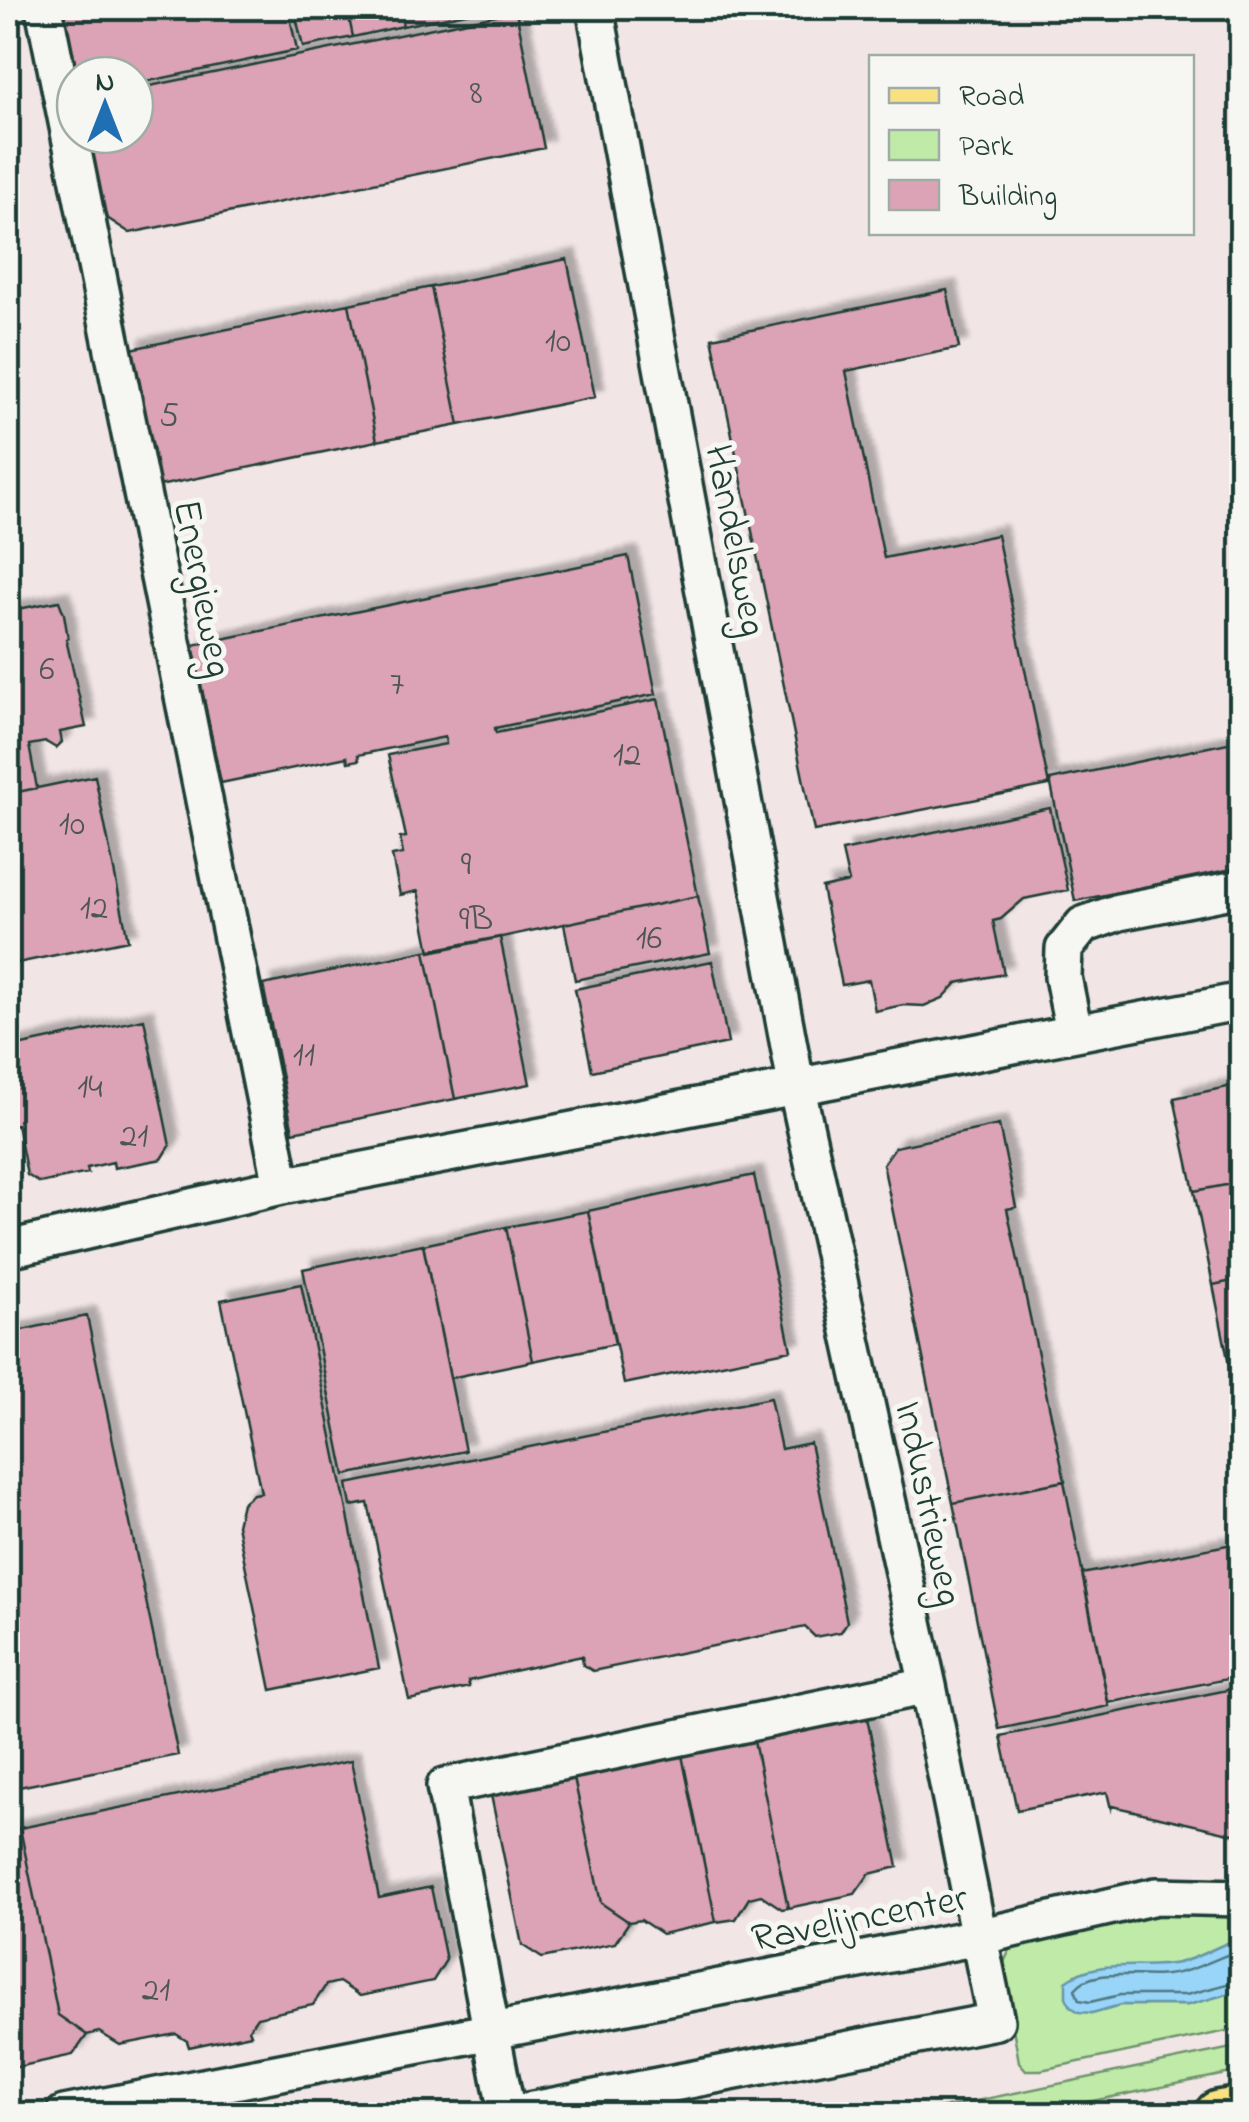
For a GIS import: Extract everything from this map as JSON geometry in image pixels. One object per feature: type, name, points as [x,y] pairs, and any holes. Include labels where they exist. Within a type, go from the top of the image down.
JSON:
[{"type":"main road","points":[[1218,2114],[1242,2110]]},
{"type":"street","name":"Energieweg","points":[[44,8],[282,1186]]},
{"type":"street","name":"Handelsweg","points":[[595,8],[797,1089]]},
{"type":"street","points":[[1074,1032],[1063,977],[1064,949],[1083,926],[1119,912],[1242,888]]},
{"type":"street","points":[[8,1249],[282,1186],[1242,1001]]},
{"type":"street","name":"Industrieweg","points":[[509,2114],[996,2021],[928,1686],[797,1089]]},
{"type":"street","points":[[509,2114],[445,1786],[928,1686]]},
{"type":"street","name":"Ravelijncenter","points":[[64,2114],[978,1936],[1156,1896],[1242,1898]]},
{"type":"green space","points":[[1148,1911],[1241,1912],[1241,1938],[1175,1964],[1076,1974],[1091,2013],[1120,2005],[1188,2005],[1241,1989],[1241,2028],[1026,2070],[1019,2062],[1002,1966],[1012,1946]]},
{"type":"green space","points":[[1241,2046],[1241,2071],[1028,2114],[913,2114]]},
{"type":"water","points":[[1241,1938],[1241,1989],[1235,1992],[1188,2005],[1120,2005],[1092,2013],[1079,2012],[1066,1997],[1066,1981],[1079,1973],[1182,1962]]},
{"type":"building","points":[[84,8],[288,8],[297,50],[155,80],[155,55],[71,55],[62,12]]},
{"type":"building","points":[[294,8],[347,8],[353,37],[303,47]]},
{"type":"building","points":[[347,8],[399,8],[403,26],[353,37]]},
{"type":"building","points":[[399,8],[475,8],[476,11],[403,26]]},
{"type":"building","points":[[516,11],[544,148],[130,233],[104,216],[91,155],[155,155],[155,85]]},
{"type":"building","points":[[567,259],[595,397],[459,425],[431,287]]},
{"type":"building","points":[[431,287],[459,425],[377,441],[349,304]]},
{"type":"building","points":[[947,290],[959,348],[846,371],[884,558],[997,535],[1049,785],[814,831],[712,338]]},
{"type":"building","points":[[349,304],[377,441],[159,486],[131,349]]},
{"type":"building","points":[[628,556],[656,694],[495,728],[496,733],[658,699],[698,896],[430,952],[418,891],[400,895],[392,856],[403,854],[400,838],[406,837],[388,755],[446,744],[445,737],[358,755],[359,760],[348,762],[347,757],[221,783],[193,645]]},
{"type":"building","points":[[59,601],[86,727],[60,732],[62,742],[56,748],[46,742],[29,745],[37,788],[8,794],[8,611]]},
{"type":"building","points":[[1242,740],[1242,867],[1075,901],[1050,780]]},
{"type":"building","points":[[95,776],[128,940],[8,965],[8,794]]},
{"type":"building","points":[[1050,808],[1068,890],[1024,899],[993,921],[1004,974],[957,983],[943,998],[924,1006],[903,1005],[875,1011],[869,980],[842,985],[822,888],[849,882],[842,851]]},
{"type":"building","points":[[698,896],[710,953],[575,980],[564,924]]},
{"type":"building","points":[[500,937],[530,1084],[455,1099],[425,951]]},
{"type":"building","points":[[425,951],[455,1099],[293,1132],[263,985]]},
{"type":"building","points":[[712,961],[728,1043],[592,1071],[575,989]]},
{"type":"building","points":[[144,1019],[170,1146],[162,1159],[114,1168],[113,1162],[87,1168],[88,1173],[40,1183],[27,1175],[17,1124],[8,1126],[8,1048]]},
{"type":"building","points":[[1242,1084],[1242,1182],[1194,1191],[1174,1098]]},
{"type":"building","points":[[999,1125],[1016,1207],[1007,1209],[1065,1481],[953,1503],[883,1164],[895,1147]]},
{"type":"building","points":[[754,1175],[791,1350],[624,1384],[588,1211]]},
{"type":"building","points":[[1242,1182],[1242,1279],[1213,1285],[1194,1191]]},
{"type":"building","points":[[588,1211],[615,1344],[533,1361],[506,1227]]},
{"type":"building","points":[[506,1227],[533,1361],[450,1378],[423,1245]]},
{"type":"building","points":[[423,1244],[465,1451],[345,1475],[303,1269]]},
{"type":"building","points":[[1242,1279],[1242,1393],[1235,1394],[1213,1285]]},
{"type":"building","points":[[301,1284],[379,1668],[271,1690],[237,1525],[242,1503],[261,1493],[221,1300]]},
{"type":"building","points":[[87,1316],[178,1755],[14,1788],[8,1754],[8,1333]]},
{"type":"building","points":[[770,1398],[781,1449],[810,1443],[847,1622],[841,1632],[815,1637],[805,1627],[593,1671],[583,1665],[582,1656],[468,1681],[469,1687],[409,1700],[368,1503],[351,1506],[347,1484]]},
{"type":"building","points":[[1064,1481],[1109,1706],[999,1729],[953,1503]]},
{"type":"building","points":[[1242,1542],[1242,1676],[1108,1703],[1082,1574]]},
{"type":"building","points":[[1242,1687],[1242,1836],[1112,1806],[1111,1809],[1107,1792],[1017,1810],[1001,1736]]},
{"type":"building","points":[[867,1718],[898,1867],[869,1874],[855,1894],[788,1908],[754,1741]]},
{"type":"building","points":[[754,1741],[788,1908],[782,1909],[761,1895],[749,1898],[736,1919],[716,1922],[682,1755]]},
{"type":"building","points":[[682,1755],[716,1922],[662,1934],[641,1920],[629,1922],[601,1903],[574,1778]]},
{"type":"building","points":[[351,1761],[379,1898],[431,1887],[446,1960],[433,1981],[360,1996],[339,1982],[326,1985],[313,2005],[257,2017],[249,2029],[251,2034],[189,2047],[176,2034],[120,2045],[99,2032],[87,2035],[58,2015],[20,1828]]},
{"type":"building","points":[[574,1778],[601,1903],[629,1922],[615,1943],[542,1958],[522,1945],[491,1795]]},
{"type":"building","points":[[20,1828],[58,2015],[87,2035],[73,2055],[8,2069],[8,1831]]}]
